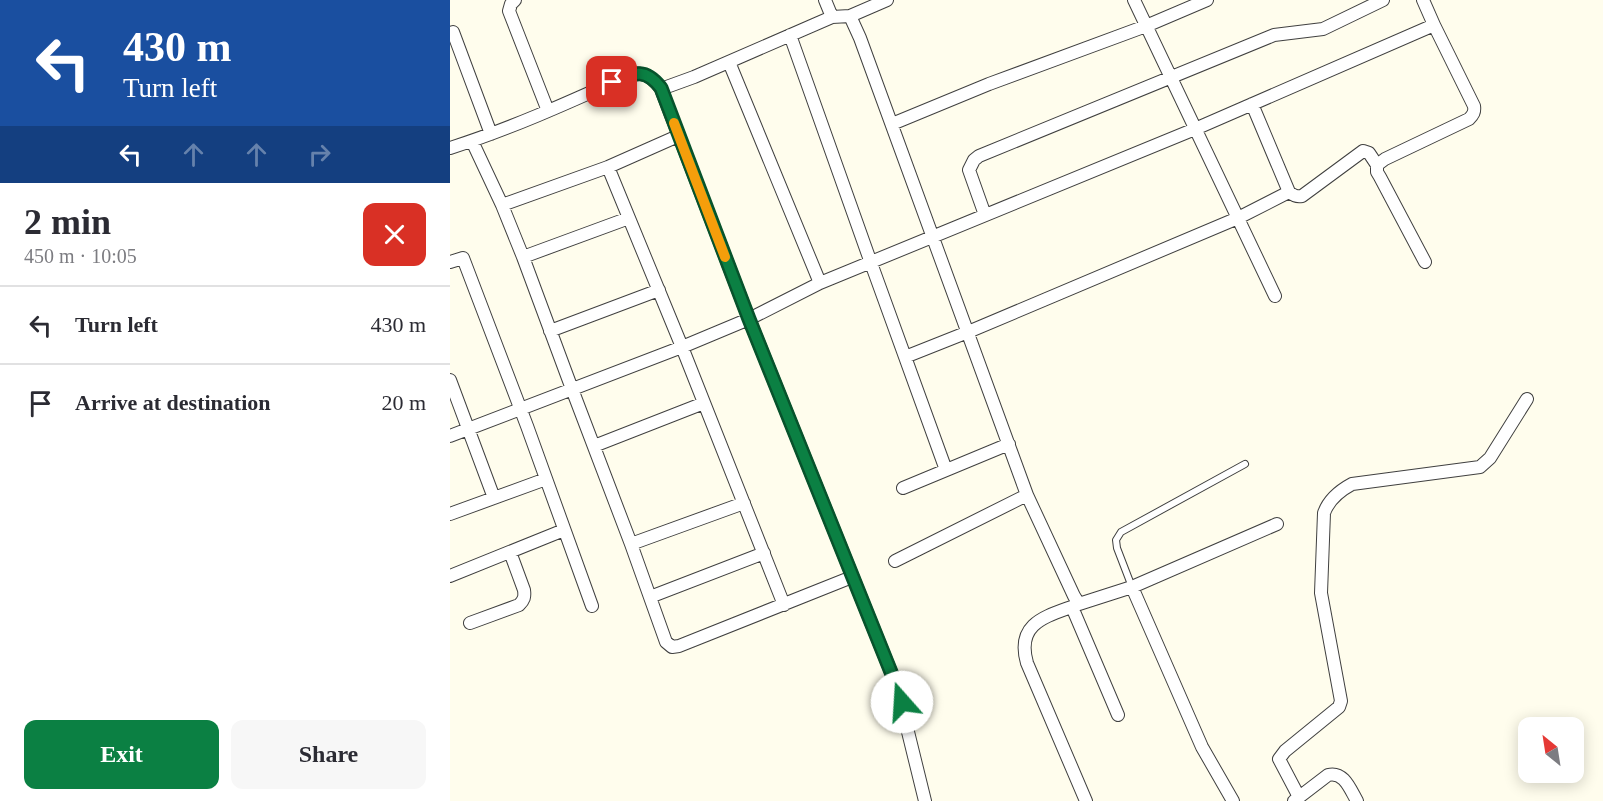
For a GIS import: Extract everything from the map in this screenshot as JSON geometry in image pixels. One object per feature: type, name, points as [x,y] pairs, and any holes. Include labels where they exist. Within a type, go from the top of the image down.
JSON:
[{"type":"street","points":[[515,0],[509,11],[548,111]]},
{"type":"street","points":[[825,0],[832,17]]},
{"type":"street","points":[[661,88],[694,77],[832,17],[850,16],[887,0]]},
{"type":"street","points":[[1134,0],[1275,296]]},
{"type":"street","points":[[892,124],[989,84],[1146,26],[1207,0]]},
{"type":"street","points":[[985,215],[969,170],[979,156],[1274,35],[1323,29],[1383,0]]},
{"type":"street","points":[[1377,165],[1473,116],[1474,106],[1423,0]]},
{"type":"street","points":[[850,16],[934,237],[1027,495],[1074,596],[1118,715]]},
{"type":"street","points":[[450,436],[682,347],[749,319],[820,283],[1195,129],[1434,25]]},
{"type":"street","points":[[453,32],[491,134]]},
{"type":"street","points":[[790,35],[946,470]]},
{"type":"street","points":[[729,62],[820,283]]},
{"type":"street","points":[[450,148],[548,111],[634,73],[644,74],[655,80],[661,88],[749,319],[897,687],[925,801]]},
{"type":"street","points":[[1252,104],[1289,192],[1297,196],[1302,196],[1363,152],[1369,153],[1425,262]]},
{"type":"street","points":[[502,205],[608,167],[678,136]]},
{"type":"street","points":[[472,141],[523,257],[632,544],[666,642],[672,647],[679,646],[852,577]]},
{"type":"street","points":[[608,167],[784,605]]},
{"type":"street","points":[[905,357],[1238,218],[1289,192]]},
{"type":"street","points":[[523,257],[629,218]]},
{"type":"street","points":[[450,262],[463,258],[592,606]]},
{"type":"street","points":[[550,331],[659,290]]},
{"type":"street","points":[[450,380],[494,498]]},
{"type":"street","points":[[1357,801],[1345,781],[1335,774],[1328,776],[1296,799],[1279,759],[1281,754],[1339,707],[1341,701],[1321,593],[1324,513],[1327,504],[1352,484],[1480,467],[1490,458],[1527,399]]},
{"type":"street","points":[[594,446],[704,403]]},
{"type":"street","points":[[903,488],[1009,444]]},
{"type":"street","points":[[450,514],[546,479]]},
{"type":"street","points":[[895,561],[1027,495]]},
{"type":"street","points":[[632,544],[744,503]]},
{"type":"street","points":[[1086,801],[1027,663],[1024,646],[1034,624],[1076,605],[1132,587],[1277,524]]},
{"type":"street","points":[[450,576],[564,530]]},
{"type":"street","points":[[470,622],[519,605],[524,600],[524,590],[510,552]]},
{"type":"street","points":[[650,597],[764,553]]},
{"type":"street","points":[[1132,587],[1202,747],[1233,801]]},
{"type":"lane","points":[[1132,587],[1117,548],[1116,540],[1121,532],[1245,464]]},
{"type":"slow traffic","points":[[674,123],[725,257]]},
{"type":"route","points":[[612,82],[634,73],[644,74],[655,80],[661,88],[749,319],[902,702]]}]
